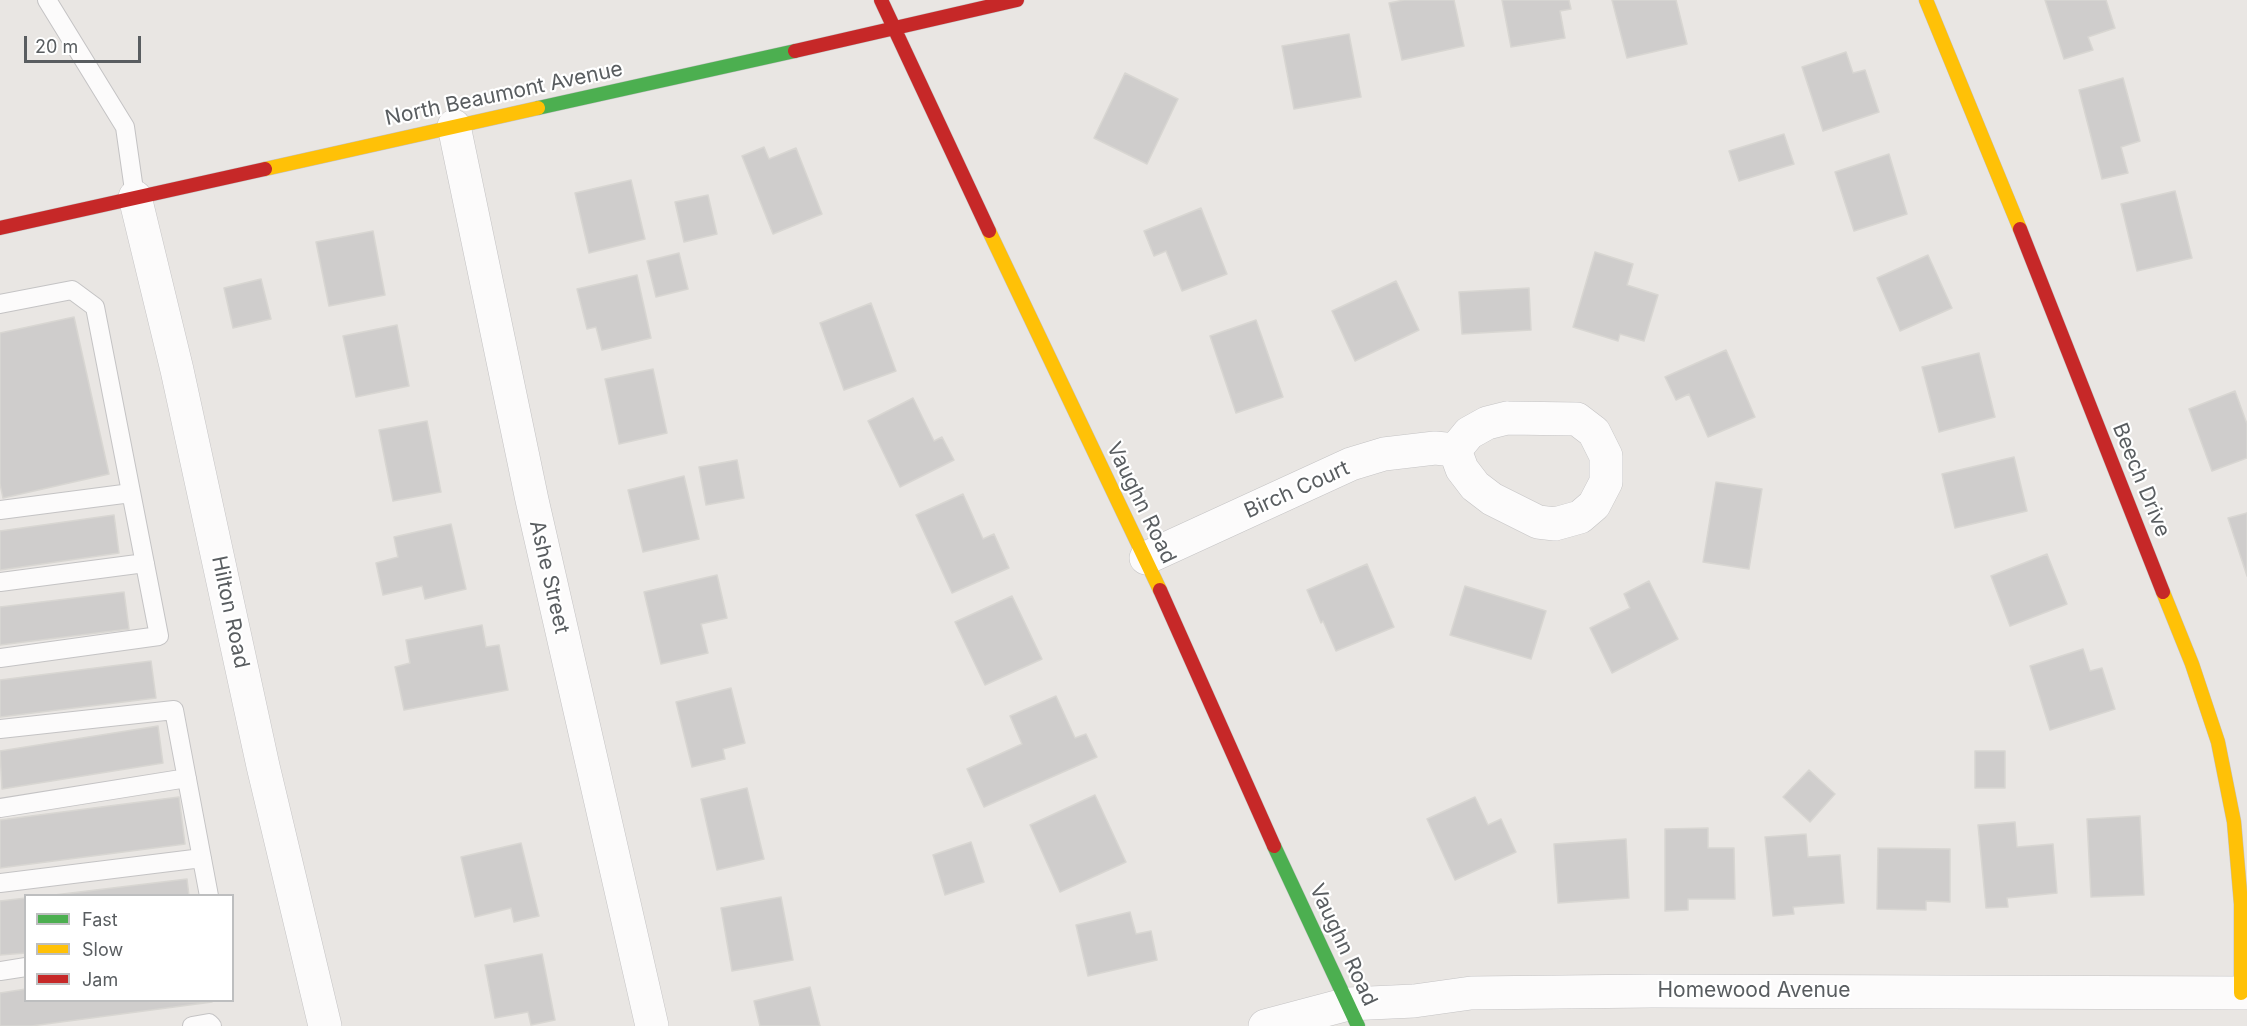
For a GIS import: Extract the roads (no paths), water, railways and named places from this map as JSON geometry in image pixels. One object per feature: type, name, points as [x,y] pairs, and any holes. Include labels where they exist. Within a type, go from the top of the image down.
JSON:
[{"type":"street","name":"Vaughn Road","points":[[881,0],[1050,363],[1146,558],[1278,856],[1353,1015]]},
{"type":"street","name":"North Beaumont Avenue","points":[[0,228],[895,30],[1017,0]]},
{"type":"street","name":"Beech Drive","points":[[1926,0],[1993,161],[2192,664],[2218,742],[2234,822],[2241,904],[2244,993]]},
{"type":"street","name":"Ashe Street","points":[[454,126],[532,500],[652,1026]]},
{"type":"street","name":"Hilton Road","points":[[135,197],[177,370],[263,766],[325,1026]]},
{"type":"street","name":"Birch Court","points":[[1146,558],[1351,465],[1384,454],[1435,448],[1455,450]]},
{"type":"street","name":"Homewood Avenue","points":[[1265,1026],[1353,1015],[1414,1000],[1494,992],[2244,993]]},
{"type":"lane","points":[[47,0],[125,127],[135,197]]},
{"type":"lane","points":[[0,304],[72,290],[95,307],[159,636],[0,658]]},
{"type":"lane","points":[[0,510],[131,493]]},
{"type":"lane","points":[[0,582],[145,563]]},
{"type":"lane","points":[[0,729],[174,710],[209,894]]},
{"type":"lane","points":[[0,808],[187,778]]},
{"type":"lane","points":[[0,883],[202,858]]},
{"type":"lane","points":[[0,971],[24,967]]},
{"type":"lane","points":[[192,1026],[209,1023],[212,1026]]}]
